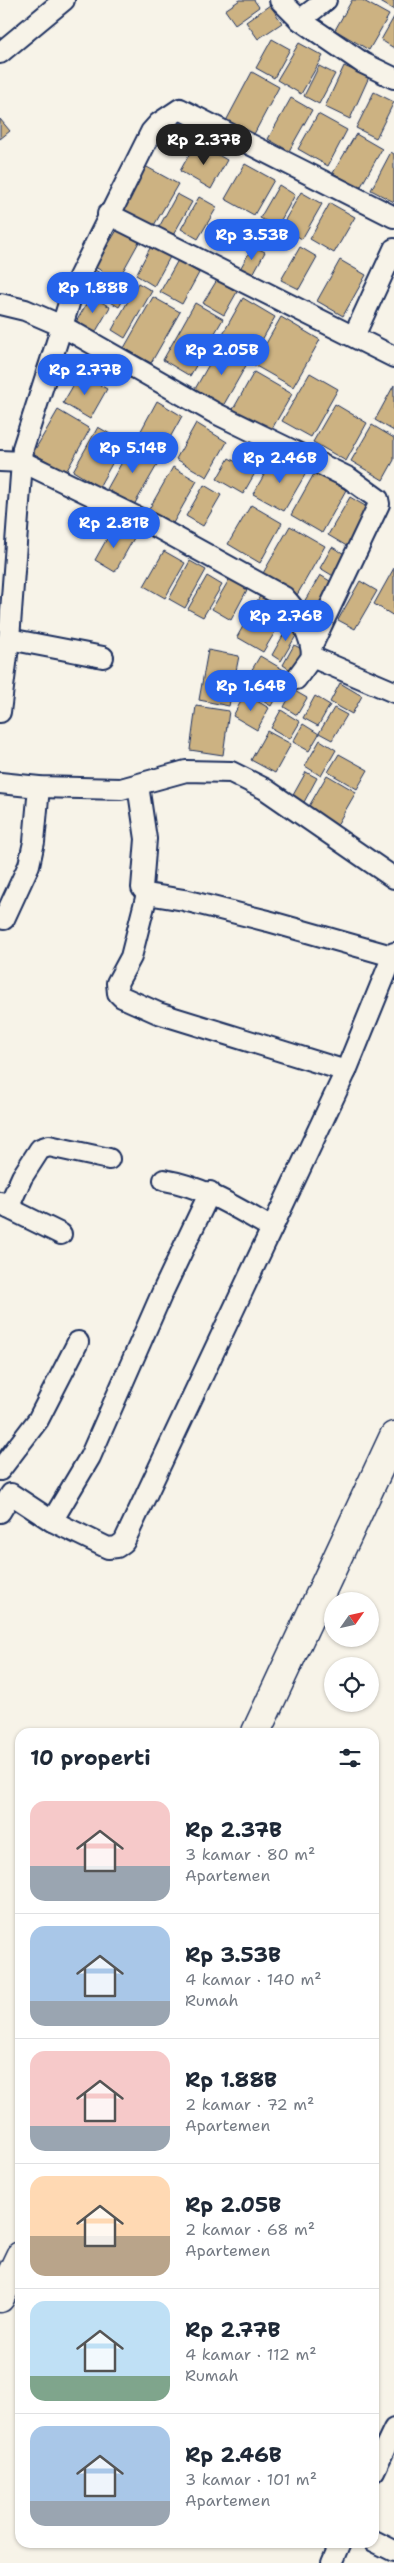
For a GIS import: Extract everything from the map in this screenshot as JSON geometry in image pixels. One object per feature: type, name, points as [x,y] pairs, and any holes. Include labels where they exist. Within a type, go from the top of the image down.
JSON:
[{"type":"street","points":[[0,53],[64,0]]},
{"type":"street","points":[[280,0],[300,20],[363,63],[394,78]]},
{"type":"street","points":[[300,20],[326,0]]},
{"type":"street","points":[[0,710],[9,639],[23,448],[74,287],[108,214],[151,132],[159,122],[180,109],[394,217]]},
{"type":"street","points":[[108,214],[394,357]]},
{"type":"street","points":[[354,336],[394,249]]},
{"type":"street","points":[[0,304],[25,310],[62,326],[213,412],[350,478],[378,499],[379,504],[312,651],[296,679]]},
{"type":"street","points":[[0,461],[22,462],[153,525],[284,597],[294,608],[312,651],[394,692]]},
{"type":"street","points":[[9,639],[103,657]]},
{"type":"street","points":[[0,783],[39,787],[121,789],[186,771],[231,772],[266,789],[394,878]]},
{"type":"street","points":[[0,1512],[5,1488],[52,1521],[108,1548],[117,1547],[124,1542],[346,1071],[393,954],[184,900],[147,894],[142,888],[146,839],[138,785]]},
{"type":"street","points":[[4,919],[29,865],[34,842],[39,787]]},
{"type":"street","points":[[147,894],[131,957],[117,983],[118,993],[122,997],[158,1013],[346,1071]]},
{"type":"street","points":[[61,1234],[4,1205],[40,1149],[49,1146],[109,1160]]},
{"type":"street","points":[[164,1180],[187,1184],[210,1192],[272,1228]]},
{"type":"street","points":[[52,1521],[90,1457],[163,1291],[210,1192]]},
{"type":"street","points":[[0,1470],[38,1420],[78,1342]]},
{"type":"street","points":[[258,1728],[394,1436]]},
{"type":"street","points":[[0,2298],[15,2266]]},
{"type":"street","points":[[379,2460],[394,2429]]},
{"type":"street","points":[[379,2544],[394,2551]]},
{"type":"street","points":[[332,2563],[338,2548]]},
{"type":"building","points":[[240,0],[254,0],[259,7],[235,24],[225,10]]},
{"type":"building","points":[[352,0],[362,0],[389,15],[369,50],[335,30]]},
{"type":"building","points":[[377,0],[394,0],[394,10]]},
{"type":"building","points":[[270,5],[282,23],[258,39],[246,22]]},
{"type":"building","points":[[394,17],[394,48],[381,40]]},
{"type":"building","points":[[272,39],[290,49],[274,78],[256,68]]},
{"type":"building","points":[[299,43],[323,56],[301,94],[277,80]]},
{"type":"building","points":[[319,66],[335,74],[319,104],[304,96]]},
{"type":"building","points":[[344,66],[369,77],[350,119],[325,107]]},
{"type":"building","points":[[252,72],[279,87],[253,136],[226,121]]},
{"type":"building","points":[[374,92],[394,102],[376,138],[356,128]]},
{"type":"building","points":[[291,98],[312,110],[289,151],[268,139]]},
{"type":"building","points":[[318,114],[347,130],[328,166],[298,149]]},
{"type":"building","points":[[0,119],[10,131],[0,139]]},
{"type":"building","points":[[356,134],[382,149],[360,188],[333,173]]},
{"type":"building","points":[[196,142],[227,160],[211,189],[180,171]]},
{"type":"building","points":[[391,152],[394,154],[394,202],[371,190]]},
{"type":"building","points":[[245,164],[274,180],[254,215],[225,199]]},
{"type":"building","points":[[145,166],[178,184],[153,227],[121,209]]},
{"type":"building","points":[[279,185],[295,195],[277,227],[260,218]]},
{"type":"building","points":[[301,192],[322,204],[302,239],[281,227]]},
{"type":"building","points":[[177,194],[192,202],[172,237],[158,229]]},
{"type":"building","points":[[199,197],[217,207],[198,239],[181,229]]},
{"type":"building","points":[[330,203],[355,217],[334,253],[310,239]]},
{"type":"building","points":[[117,230],[139,242],[118,280],[95,267]]},
{"type":"building","points":[[151,246],[170,257],[154,286],[136,275]]},
{"type":"building","points":[[253,246],[265,252],[252,276],[240,269]]},
{"type":"building","points":[[300,247],[317,257],[299,289],[281,280]]},
{"type":"building","points":[[178,260],[199,273],[182,304],[160,292]]},
{"type":"building","points":[[340,260],[366,275],[343,316],[317,301]]},
{"type":"building","points":[[95,270],[129,290],[119,307],[85,287]]},
{"type":"building","points":[[217,280],[237,292],[224,315],[203,303]]},
{"type":"building","points":[[138,283],[152,291],[125,338],[112,330]]},
{"type":"building","points":[[91,296],[110,307],[95,333],[76,322]]},
{"type":"building","points":[[153,297],[180,312],[151,363],[124,348]]},
{"type":"building","points":[[243,298],[275,317],[253,356],[221,337]]},
{"type":"building","points":[[195,303],[223,319],[190,376],[163,360]]},
{"type":"building","points":[[281,317],[320,340],[293,387],[254,365]]},
{"type":"building","points":[[220,345],[248,362],[223,406],[195,389]]},
{"type":"building","points":[[96,354],[118,367],[109,384],[86,371]]},
{"type":"building","points":[[254,372],[292,394],[269,434],[231,413]]},
{"type":"building","points":[[310,373],[338,389],[311,437],[282,421]]},
{"type":"building","points":[[80,374],[107,389],[90,419],[63,403]]},
{"type":"building","points":[[394,385],[394,431],[375,420]]},
{"type":"building","points":[[157,401],[182,416],[162,452],[137,438]]},
{"type":"building","points":[[335,404],[367,423],[346,461],[313,442]]},
{"type":"building","points":[[58,410],[90,429],[66,472],[33,453]]},
{"type":"building","points":[[196,423],[227,442],[207,477],[176,459]]},
{"type":"building","points":[[372,425],[394,438],[394,460],[383,480],[351,461]]},
{"type":"building","points":[[98,427],[124,442],[99,487],[73,471]]},
{"type":"building","points":[[132,444],[160,460],[134,505],[107,489]]},
{"type":"building","points":[[275,456],[306,473],[284,511],[253,494]]},
{"type":"building","points":[[229,458],[255,473],[243,494],[217,479]]},
{"type":"building","points":[[173,467],[197,481],[172,525],[148,511]]},
{"type":"building","points":[[315,472],[346,490],[322,533],[291,515]]},
{"type":"building","points":[[204,485],[221,495],[203,526],[186,516]]},
{"type":"building","points":[[350,497],[372,510],[350,548],[328,535]]},
{"type":"building","points":[[251,505],[282,523],[260,563],[228,544]]},
{"type":"building","points":[[114,526],[134,538],[115,572],[95,560]]},
{"type":"building","points":[[290,526],[325,546],[297,595],[262,575]]},
{"type":"building","points":[[332,547],[352,558],[340,580],[320,568]]},
{"type":"building","points":[[164,551],[185,563],[165,598],[144,586]]},
{"type":"building","points":[[190,561],[206,570],[185,608],[169,599]]},
{"type":"building","points":[[394,568],[394,616],[374,604]]},
{"type":"building","points":[[320,575],[338,586],[323,613],[304,602]]},
{"type":"building","points":[[207,576],[222,585],[203,617],[188,609]]},
{"type":"building","points":[[230,578],[248,588],[231,620],[212,609]]},
{"type":"building","points":[[360,581],[377,591],[355,629],[338,620]]},
{"type":"building","points":[[260,596],[287,612],[263,652],[237,637]]},
{"type":"building","points":[[290,623],[300,629],[281,661],[272,655]]},
{"type":"building","points":[[294,645],[304,650],[292,671],[283,665]]},
{"type":"building","points":[[208,650],[239,656],[229,706],[199,700]]},
{"type":"building","points":[[260,656],[289,673],[271,706],[241,688]]},
{"type":"building","points":[[340,683],[362,696],[352,714],[330,702]]},
{"type":"building","points":[[293,690],[307,698],[297,715],[284,707]]},
{"type":"building","points":[[245,694],[269,708],[257,730],[233,716]]},
{"type":"building","points":[[315,696],[330,705],[318,726],[303,718]]},
{"type":"building","points":[[196,706],[229,711],[223,755],[190,750]]},
{"type":"building","points":[[334,708],[347,715],[332,740],[319,733]]},
{"type":"building","points":[[281,710],[300,722],[290,739],[271,728]]},
{"type":"building","points":[[303,724],[319,734],[309,751],[293,742]]},
{"type":"building","points":[[267,731],[291,744],[275,773],[251,760]]},
{"type":"building","points":[[320,740],[336,750],[321,776],[305,766]]},
{"type":"building","points":[[339,754],[368,770],[357,789],[328,772]]},
{"type":"building","points":[[306,772],[317,778],[303,804],[292,797]]},
{"type":"building","points":[[327,775],[356,792],[337,825],[308,808]]}]
